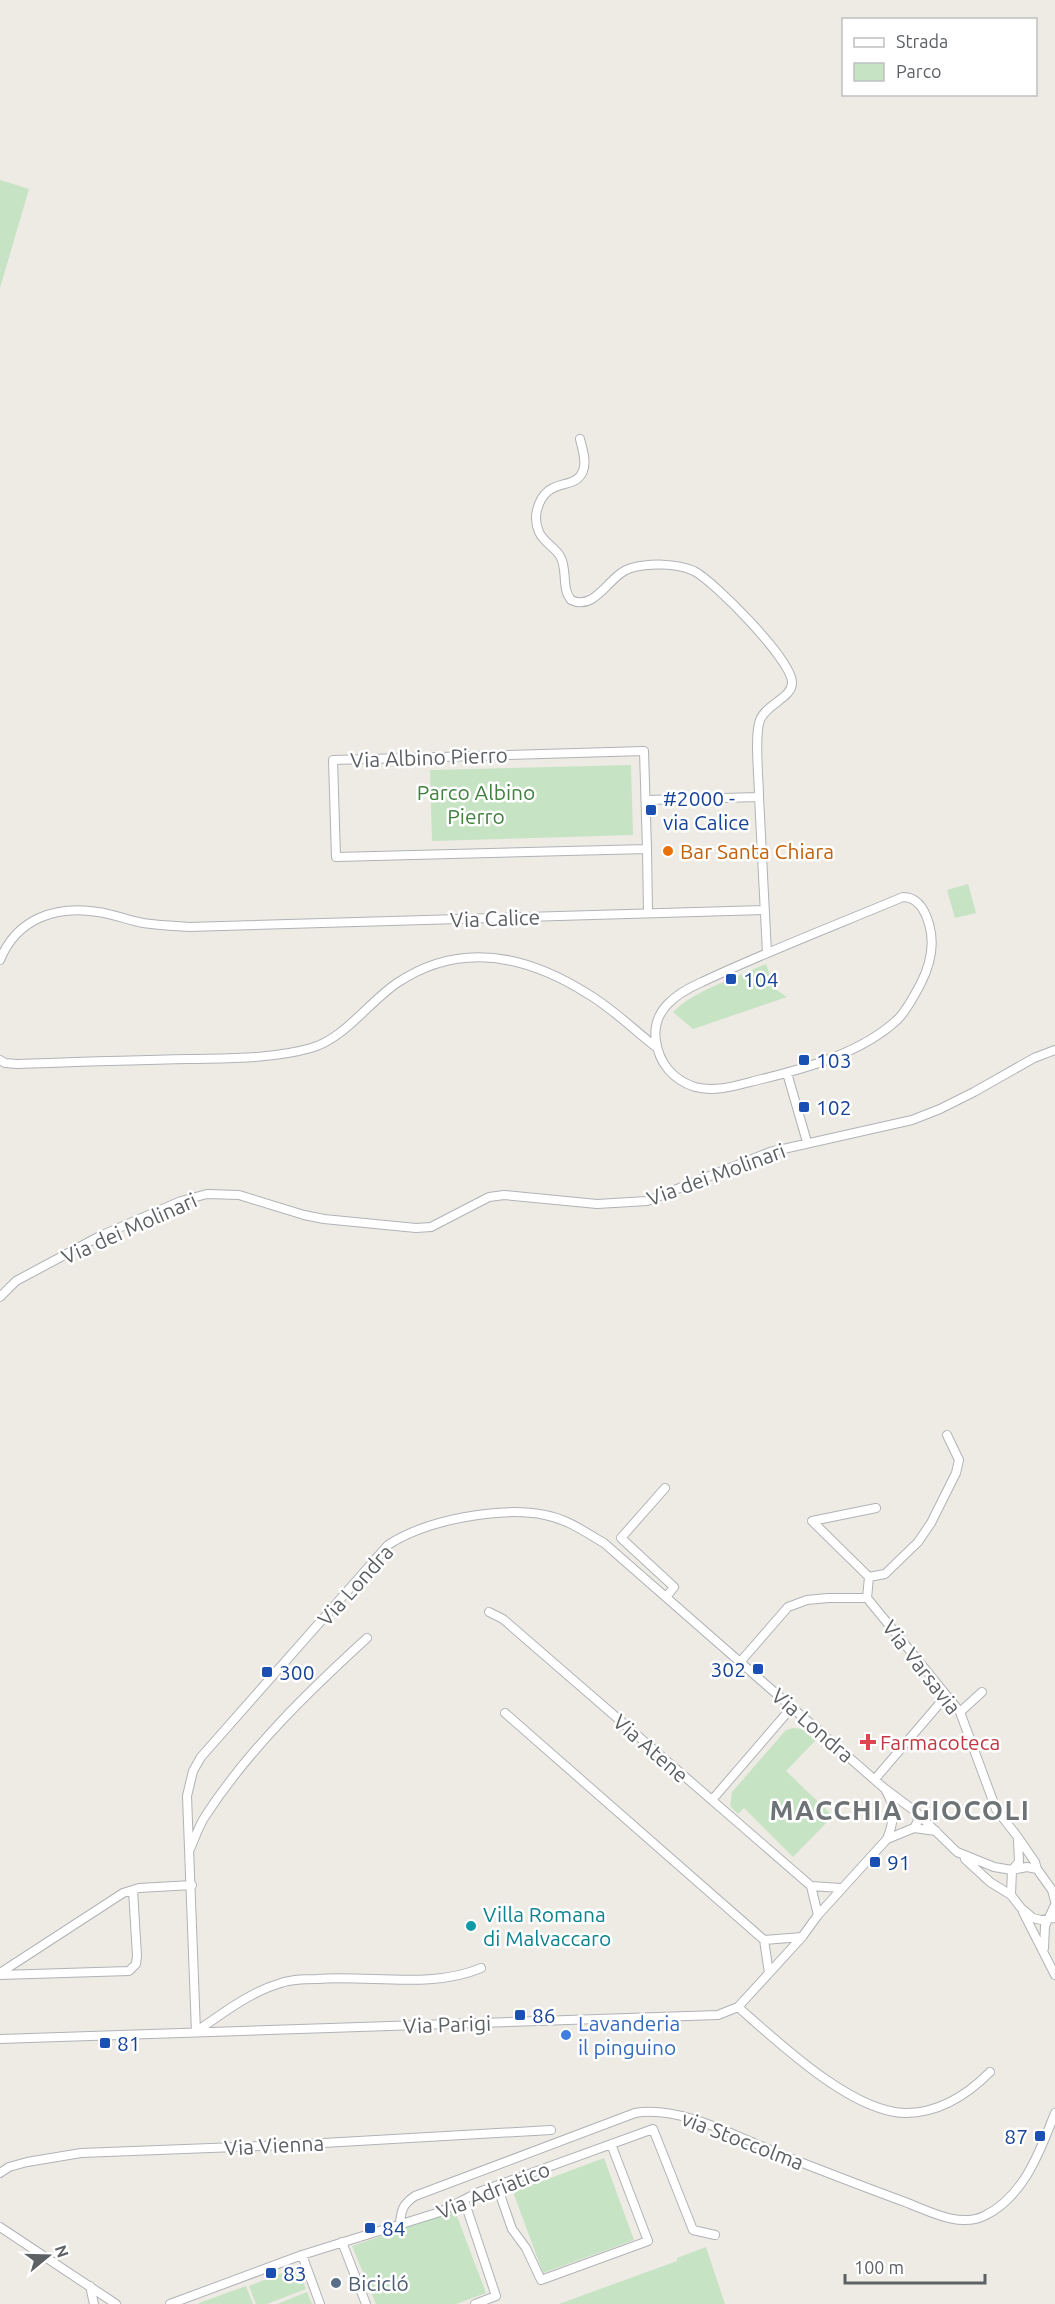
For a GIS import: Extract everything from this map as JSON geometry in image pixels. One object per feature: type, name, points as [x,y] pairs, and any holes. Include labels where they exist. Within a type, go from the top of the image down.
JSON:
[{"type":"street","points":[[580,439],[584,462],[582,472],[576,479],[545,492],[536,518],[543,539],[562,558],[566,589],[571,600],[577,603],[595,598],[613,578],[628,568],[666,565],[688,569],[709,581],[778,652],[791,673],[790,691],[767,709],[759,725],[759,797],[767,953]]},
{"type":"street","name":"Via Albino Pierro","points":[[644,751],[646,800],[647,849],[336,857],[333,760],[644,751]]},
{"type":"street","points":[[646,800],[759,797]]},
{"type":"street","points":[[647,849],[648,913]]},
{"type":"street","points":[[903,897],[917,901],[927,917],[932,935],[925,975],[900,1017],[880,1034],[855,1047],[787,1073],[726,1088],[695,1087],[672,1074],[664,1066],[656,1047],[656,1024],[665,1007],[683,991],[767,953],[903,897]]},
{"type":"street","name":"Via Calice","points":[[0,960],[9,942],[20,929],[48,913],[63,910],[100,912],[165,926],[189,927],[764,910]]},
{"type":"street","points":[[0,1060],[17,1064],[258,1057],[314,1048],[349,1027],[397,983],[425,968],[447,961],[475,957],[505,958],[546,970],[590,995],[656,1047]]},
{"type":"street","name":"Via dei Molinari","points":[[0,1297],[16,1281],[100,1236],[181,1201],[207,1194],[239,1195],[324,1219],[416,1228],[431,1227],[489,1197],[496,1196],[597,1204],[647,1201],[668,1195],[746,1160],[807,1142],[912,1120],[957,1101],[1034,1058],[1055,1050]]},
{"type":"street","points":[[787,1073],[807,1142]]},
{"type":"street","points":[[869,1577],[885,1574],[918,1542],[931,1522],[956,1473],[959,1460],[947,1435]]},
{"type":"street","points":[[665,1488],[621,1538],[674,1587],[667,1596]]},
{"type":"street","points":[[869,1577],[812,1521],[876,1508]]},
{"type":"street","name":"Via Londra","points":[[196,2032],[187,1796],[193,1771],[201,1757],[257,1691],[301,1645],[378,1555],[401,1536],[444,1523],[506,1513],[545,1515],[562,1520],[604,1543],[884,1788],[916,1812]]},
{"type":"street","points":[[741,1661],[788,1607],[807,1600],[867,1598],[869,1577]]},
{"type":"street","name":"Via Varsavia","points":[[867,1598],[960,1712],[996,1809],[1017,1836]]},
{"type":"street","name":"Via Atene","points":[[489,1612],[503,1619],[811,1886]]},
{"type":"street","points":[[189,1850],[205,1817],[249,1757],[329,1672],[367,1638]]},
{"type":"street","points":[[960,1712],[982,1692]]},
{"type":"street","points":[[875,1779],[946,1696]]},
{"type":"street","points":[[712,1800],[792,1707]]},
{"type":"street","points":[[505,1713],[764,1940],[769,1973]]},
{"type":"street","points":[[884,1788],[893,1806],[893,1826],[887,1839],[841,1888],[802,1937],[738,2007],[799,2060],[845,2092],[893,2112],[917,2112],[945,2105],[969,2092],[990,2072]]},
{"type":"street","points":[[914,1828],[918,1821],[916,1812]]},
{"type":"street","points":[[916,1812],[990,1882],[1011,1895],[1021,1908],[1055,1975]]},
{"type":"street","points":[[893,1815],[904,1831]]},
{"type":"street","points":[[887,1839],[914,1828],[938,1832]]},
{"type":"street","points":[[1017,1836],[1053,1891],[1055,1903],[1052,1918],[1045,1926],[1045,1952]]},
{"type":"street","points":[[1011,1895],[1012,1870],[1019,1862],[1017,1836]]},
{"type":"street","points":[[957,1852],[981,1863],[1012,1870],[1027,1867],[1037,1869]]},
{"type":"street","points":[[0,1974],[123,1893],[133,1890],[192,1885]]},
{"type":"street","points":[[818,1915],[811,1886],[841,1888]]},
{"type":"street","points":[[0,1974],[129,1971],[136,1964],[137,1956],[133,1890]]},
{"type":"street","points":[[1021,1908],[1033,1918],[1041,1920],[1052,1918]]},
{"type":"street","points":[[764,1940],[802,1937]]},
{"type":"street","points":[[196,2032],[237,2004],[279,1983],[292,1980],[446,1978],[481,1968]]},
{"type":"street","name":"Via Parigi","points":[[0,2039],[718,2015],[738,2007]]},
{"type":"street","name":"via Stoccolma","points":[[400,2224],[401,2210],[406,2201],[415,2196],[635,2113],[653,2111],[688,2118],[849,2182],[948,2218],[972,2219],[990,2212],[1011,2197],[1030,2169],[1055,2113]]},
{"type":"street","name":"Via Adriatico","points":[[170,2304],[185,2302],[302,2255],[440,2212],[497,2186],[653,2129],[693,2230],[715,2235]]},
{"type":"street","name":"Via Vienna","points":[[0,2173],[9,2167],[27,2162],[81,2153],[289,2145],[551,2130]]},
{"type":"street","points":[[497,2186],[512,2229],[526,2248],[541,2280],[648,2241],[611,2144]]},
{"type":"street","points":[[464,2200],[496,2296],[475,2304]]},
{"type":"street","points":[[0,2227],[115,2304]]},
{"type":"street","points":[[342,2242],[366,2304]]},
{"type":"street","points":[[302,2255],[320,2304]]},
{"type":"street","points":[[90,2286],[94,2304]]},
{"type":"street","points":[[108,2304],[115,2304]]},
{"type":"green space","points":[[0,180],[29,189],[0,288]]},
{"type":"green space","name":"Parco Albino Pierro","points":[[631,765],[633,835],[432,841],[430,770]]},
{"type":"green space","points":[[968,884],[976,913],[955,918],[947,890]]},
{"type":"green space","points":[[766,964],[775,989],[787,997],[693,1029],[673,1012],[699,993]]},
{"type":"green space","points":[[803,1729],[815,1741],[786,1771],[833,1816],[793,1857],[744,1808],[738,1814],[730,1806],[732,1792],[786,1730]]},
{"type":"green space","points":[[604,2158],[634,2240],[543,2273],[513,2192]]},
{"type":"green space","points":[[455,2211],[486,2293],[456,2304],[376,2304],[352,2246]]},
{"type":"green space","points":[[706,2247],[725,2304],[559,2304],[677,2261],[677,2258]]},
{"type":"green space","points":[[298,2267],[306,2289],[267,2304],[256,2304],[249,2286]]},
{"type":"green space","points":[[246,2286],[253,2304],[199,2304],[199,2303]]},
{"type":"green space","points":[[307,2292],[312,2304],[277,2304]]},
{"type":"place","name":"#2000 - via Calice","points":[[651,810]]},
{"type":"place","name":"Bar Santa Chiara","points":[[668,851]]},
{"type":"place","name":"104","points":[[731,979]]},
{"type":"place","name":"103","points":[[804,1060]]},
{"type":"place","name":"102","points":[[804,1107]]},
{"type":"place","name":"302","points":[[758,1669]]},
{"type":"place","name":"300","points":[[267,1672]]},
{"type":"place","name":"Farmacoteca","points":[[868,1742]]},
{"type":"place","name":"91","points":[[875,1862]]},
{"type":"place","name":"Villa Romana di Malvaccaro","points":[[471,1926]]},
{"type":"place","name":"86","points":[[520,2015]]},
{"type":"place","name":"Lavanderia il pinguino","points":[[566,2035]]},
{"type":"place","name":"81","points":[[105,2043]]},
{"type":"place","name":"87","points":[[1040,2136]]},
{"type":"place","name":"84","points":[[370,2228]]},
{"type":"place","name":"83","points":[[271,2273]]},
{"type":"place","name":"Bicicló","points":[[336,2283]]},
{"type":"district","name":"MACCHIA GIOCOLI","points":[[900,1810]]}]
